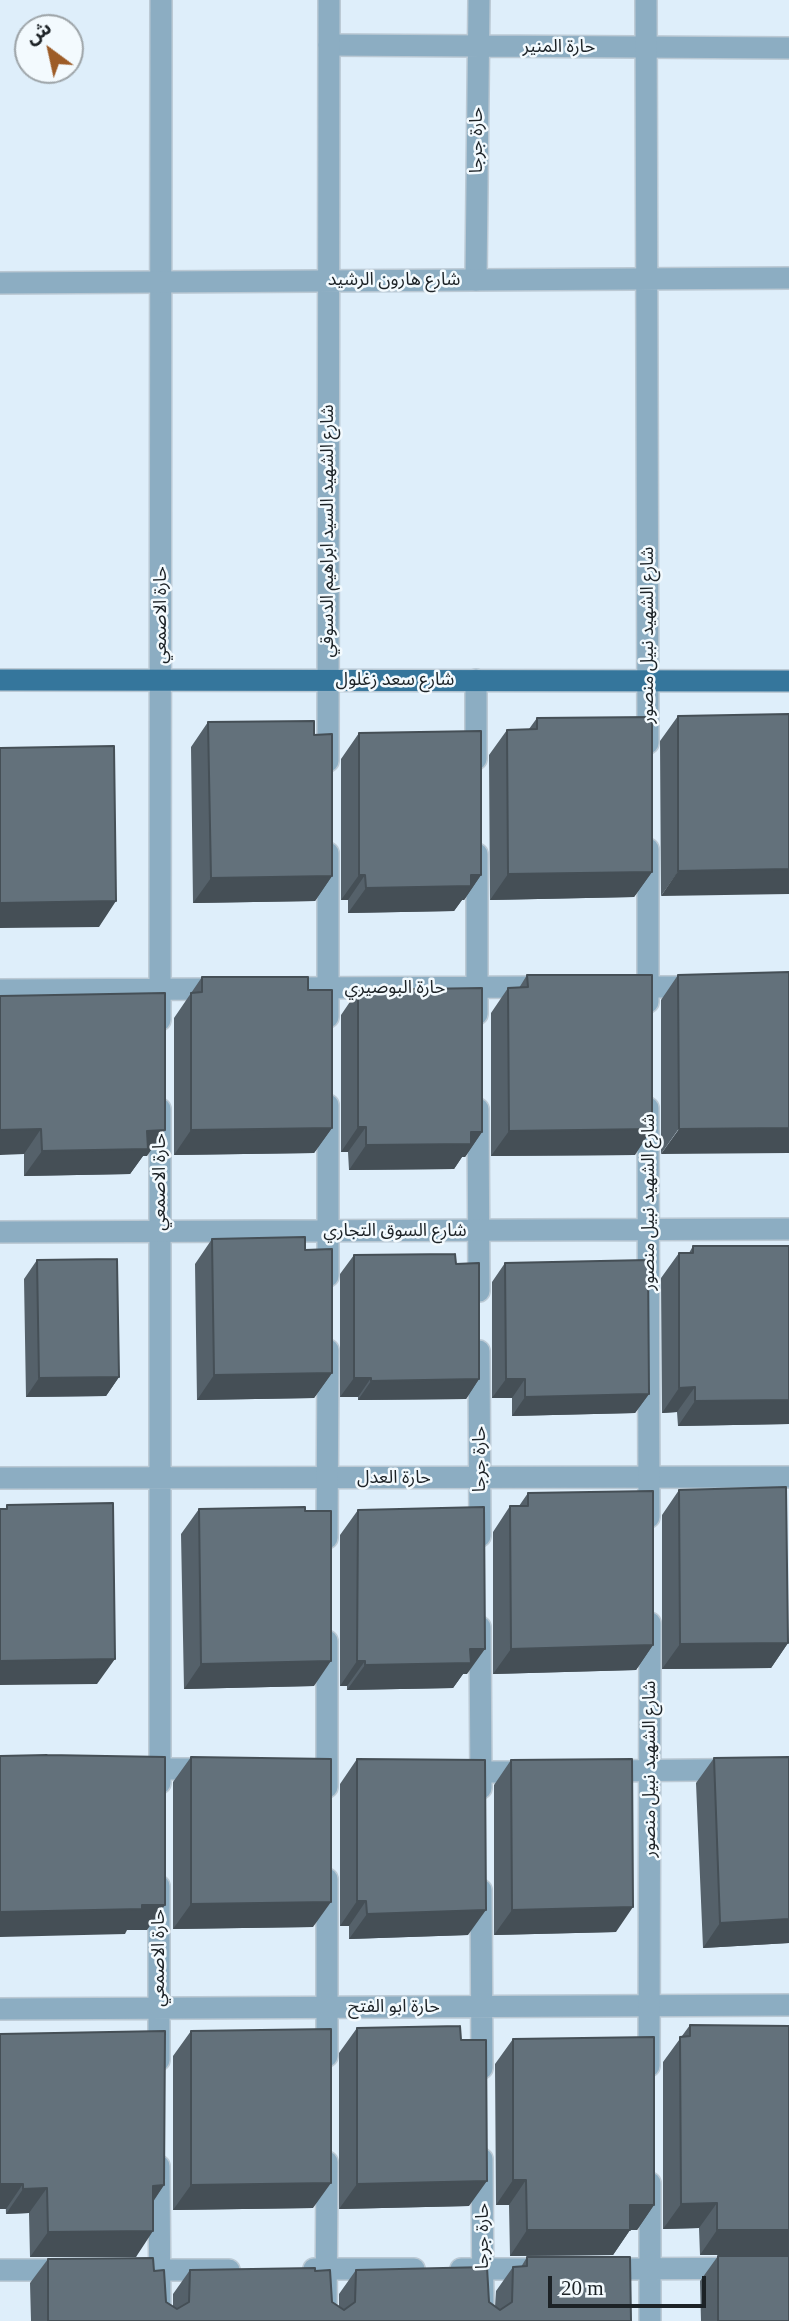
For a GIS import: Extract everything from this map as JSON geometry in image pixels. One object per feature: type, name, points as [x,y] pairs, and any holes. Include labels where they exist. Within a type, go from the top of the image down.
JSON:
[{"type":"main road","name":"شارع سعد زغلول","points":[[0,680],[789,681]]},
{"type":"street","name":"حارة الاصمعي","points":[[160,1043],[161,0]]},
{"type":"street","name":"شارع الشهيد السيد ابراهيم الدسوقي","points":[[328,778],[329,0]]},
{"type":"street","name":"حارة جرجا","points":[[476,280],[479,0]]},
{"type":"street","name":"شارع الشهيد نبيل منصور","points":[[646,0],[648,764]]},
{"type":"street","name":"حارة المنير","points":[[329,45],[789,48]]},
{"type":"street","name":"شارع هارون الرشيد","points":[[0,283],[789,278]]},
{"type":"street","points":[[476,680],[477,778]]},
{"type":"street","points":[[328,834],[328,1042]]},
{"type":"street","points":[[477,834],[477,1041]]},
{"type":"street","points":[[648,834],[648,1027]]},
{"type":"street","points":[[609,987],[725,986]]},
{"type":"street","name":"حارة البوصيري","points":[[0,990],[569,987]]},
{"type":"street","name":"شارع الشهيد نبيل منصور","points":[[649,1081],[649,1533]]},
{"type":"street","name":"حارة جرجا","points":[[478,1082],[480,1558]]},
{"type":"street","name":"حارة الاصمعي","points":[[160,1083],[160,1809]]},
{"type":"street","points":[[328,1083],[328,1299]]},
{"type":"street","name":"شارع السوق التجاري","points":[[0,1232],[789,1228]]},
{"type":"street","points":[[327,1562],[328,1327]]},
{"type":"street","name":"حارة العدل","points":[[0,1478],[789,1477]]},
{"type":"street","name":"شارع الشهيد نبيل منصور","points":[[649,1603],[650,2088]]},
{"type":"street","points":[[480,1611],[481,1814]]},
{"type":"street","points":[[327,1617],[334,1771],[327,1813]]},
{"type":"street","points":[[120,1768],[229,1770]]},
{"type":"street","points":[[585,1771],[789,1769]]},
{"type":"street","points":[[299,1770],[334,1771]]},
{"type":"street","points":[[439,1772],[546,1772]]},
{"type":"street","points":[[327,1854],[327,2076]]},
{"type":"street","name":"حارة الاصمعي","points":[[159,1862],[159,2077]]},
{"type":"street","points":[[481,1869],[482,2089]]},
{"type":"street","name":"حارة ابو الفتح","points":[[0,2009],[789,2005]]},
{"type":"street","points":[[327,2145],[327,2321]]},
{"type":"street","name":"حارة جرجا","points":[[482,2145],[483,2321]]},
{"type":"street","points":[[159,2146],[160,2321]]},
{"type":"street","points":[[650,2158],[650,2321]]},
{"type":"street","points":[[299,2269],[789,2268]]},
{"type":"street","points":[[0,2270],[257,2270]]},
{"type":"building","points":[[789,714],[789,869],[678,871],[678,716]]},
{"type":"building","points":[[652,717],[652,872],[508,874],[507,730],[537,729],[537,718]]},
{"type":"building","points":[[314,721],[314,735],[332,734],[332,876],[211,878],[208,722]]},
{"type":"building","points":[[481,731],[481,875],[471,875],[471,886],[366,888],[365,875],[359,875],[359,733]]},
{"type":"building","points":[[114,746],[116,901],[0,903],[0,748]]},
{"type":"building","points":[[789,972],[789,1128],[679,1129],[678,975]]},
{"type":"building","points":[[527,975],[652,975],[652,1129],[509,1131],[508,988],[528,987]]},
{"type":"building","points":[[202,977],[308,977],[308,990],[332,990],[332,1128],[191,1130],[191,993],[202,992]]},
{"type":"building","points":[[482,988],[482,1132],[471,1132],[471,1144],[366,1145],[366,1127],[358,1127],[358,990]]},
{"type":"building","points":[[165,993],[165,1130],[147,1131],[148,1149],[42,1151],[41,1129],[0,1130],[0,996]]},
{"type":"building","points":[[305,1237],[305,1250],[332,1249],[332,1373],[214,1375],[212,1239]]},
{"type":"building","points":[[693,1246],[789,1246],[789,1400],[695,1401],[695,1387],[679,1388],[679,1253],[693,1253]]},
{"type":"building","points":[[455,1254],[456,1264],[479,1263],[479,1379],[371,1381],[371,1378],[354,1378],[354,1255]]},
{"type":"building","points":[[117,1259],[119,1377],[39,1378],[37,1260]]},
{"type":"building","points":[[648,1260],[649,1394],[525,1397],[525,1379],[506,1379],[505,1263]]},
{"type":"building","points":[[786,1487],[788,1643],[680,1644],[679,1490]]},
{"type":"building","points":[[653,1491],[653,1645],[511,1649],[510,1506],[528,1506],[528,1493]]},
{"type":"building","points":[[113,1503],[115,1659],[0,1661],[0,1509],[7,1509],[7,1505]]},
{"type":"building","points":[[305,1507],[305,1511],[331,1511],[331,1661],[201,1664],[199,1509]]},
{"type":"building","points":[[484,1507],[485,1649],[470,1649],[471,1663],[365,1665],[365,1661],[357,1661],[358,1510]]},
{"type":"building","points":[[0,1756],[165,1757],[165,1905],[142,1905],[142,1909],[0,1912]]},
{"type":"building","points":[[191,1757],[331,1759],[331,1902],[191,1904]]},
{"type":"building","points":[[789,1757],[789,1919],[720,1923],[714,1758]]},
{"type":"building","points":[[357,1759],[485,1760],[486,1910],[367,1914],[366,1901],[357,1901]]},
{"type":"building","points":[[632,1759],[633,1907],[512,1910],[511,1760]]},
{"type":"building","points":[[690,2025],[789,2026],[789,2230],[717,2230],[717,2203],[681,2204],[680,2037],[690,2036]]},
{"type":"building","points":[[460,2026],[461,2040],[486,2040],[487,2181],[357,2184],[357,2028]]},
{"type":"building","points":[[331,2029],[331,2183],[191,2185],[191,2031]]},
{"type":"building","points":[[165,2031],[164,2185],[153,2186],[153,2231],[48,2232],[47,2188],[23,2189],[23,2184],[0,2184],[0,2034]]},
{"type":"building","points":[[654,2037],[654,2205],[630,2205],[630,2230],[527,2230],[526,2180],[513,2180],[513,2039]]},
{"type":"building","points":[[718,2256],[789,2256],[789,2321],[718,2321]]},
{"type":"building","points":[[527,2257],[630,2257],[631,2321],[48,2321],[48,2259],[153,2258],[154,2271],[164,2270],[166,2302],[177,2309],[189,2302],[190,2270],[330,2270],[332,2302],[344,2310],[355,2302],[356,2270],[487,2267],[489,2302],[500,2310],[512,2302],[513,2267],[527,2266]]}]
